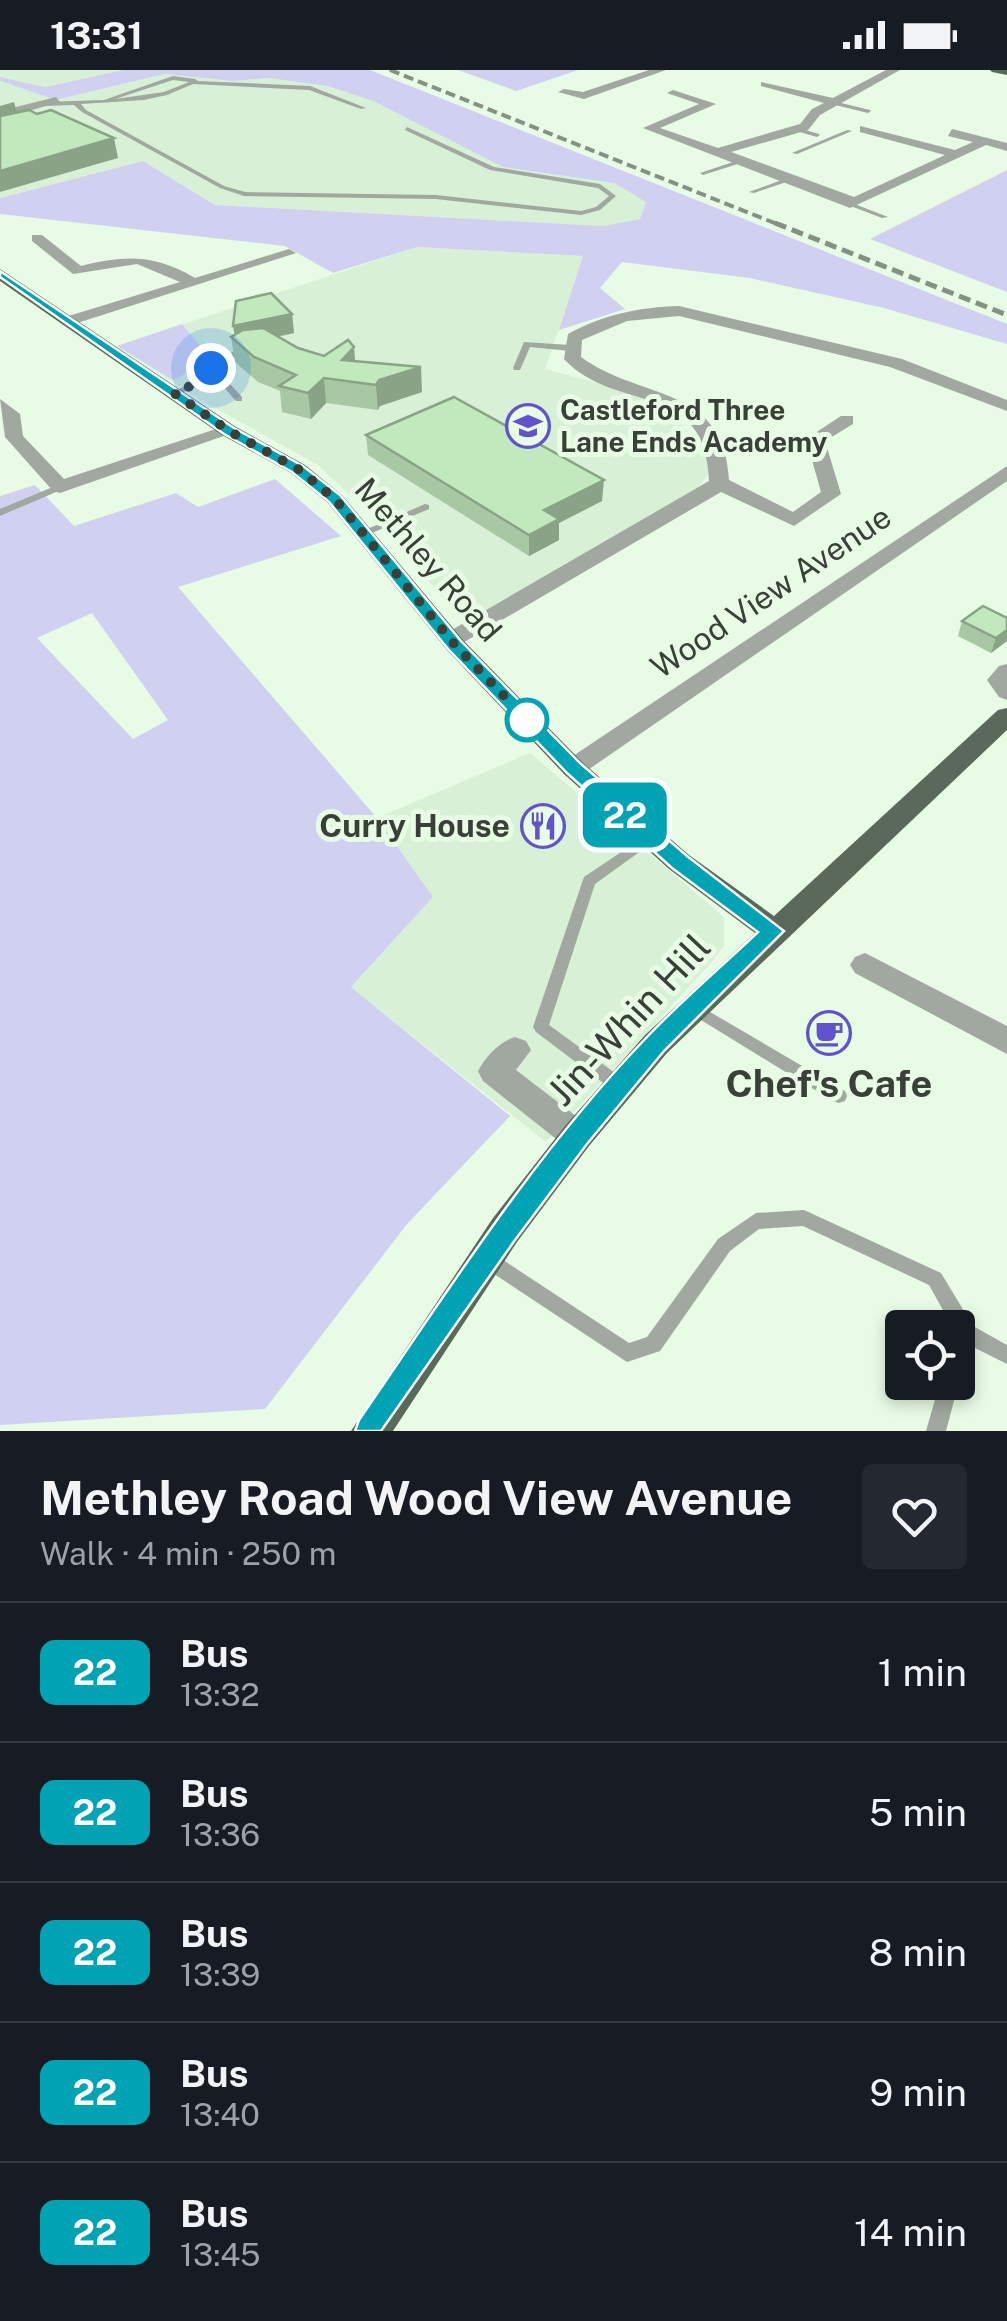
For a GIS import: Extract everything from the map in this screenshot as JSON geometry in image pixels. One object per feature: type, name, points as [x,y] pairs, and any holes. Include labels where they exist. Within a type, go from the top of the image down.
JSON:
[{"type":"main road","points":[[996,70],[1007,72]]},
{"type":"main road","name":"Methley Road","points":[[0,274],[229,431],[298,469],[335,499],[452,640],[574,768],[651,837],[773,931]]},
{"type":"main road","name":"Jin-Whin Hill","points":[[370,1431],[486,1258],[620,1086],[773,931],[1007,716]]},
{"type":"street","points":[[574,96],[660,70]]},
{"type":"street","points":[[718,152],[795,129],[834,102],[894,70]]},
{"type":"street","points":[[764,84],[834,102]]},
{"type":"street","points":[[673,93],[710,104],[649,128],[852,203],[985,141]]},
{"type":"street","points":[[0,115],[56,100]]},
{"type":"street","points":[[863,128],[955,154]]},
{"type":"street","points":[[952,133],[1007,146]]},
{"type":"street","points":[[37,238],[78,272],[132,258],[153,259],[193,282]]},
{"type":"street","points":[[68,321],[289,252]]},
{"type":"street","points":[[452,640],[707,494],[718,483],[719,456],[692,416],[648,391],[583,368],[572,358],[572,343],[593,328],[643,313],[680,311],[896,363],[1007,406]]},
{"type":"street","points":[[0,404],[14,418],[14,437],[60,487],[229,431]]},
{"type":"street","points":[[718,483],[794,520],[831,494],[815,438],[847,420]]},
{"type":"street","name":"Wood View Avenue","points":[[574,768],[1007,472]]},
{"type":"street","points":[[1007,671],[999,680],[1007,692]]},
{"type":"street","points":[[866,964],[1007,1041]]},
{"type":"street","points":[[515,1050],[494,1071],[578,1136]]},
{"type":"lane","points":[[41,104],[108,100],[194,83],[310,88],[363,108]]},
{"type":"lane","points":[[74,102],[222,187],[244,194],[436,197],[581,212],[598,210],[613,196],[600,186],[492,169],[407,128]]},
{"type":"lane","points":[[834,102],[868,112]]},
{"type":"lane","points":[[796,153],[863,128]]},
{"type":"lane","points":[[795,129],[818,135]]},
{"type":"lane","points":[[706,175],[745,163]]},
{"type":"lane","points":[[752,192],[790,179]]},
{"type":"lane","points":[[852,203],[884,217]]},
{"type":"lane","points":[[518,368],[527,344],[572,343]]},
{"type":"lane","points":[[239,399],[214,376],[211,368],[243,349],[255,348]]},
{"type":"lane","points":[[174,393],[214,376]]},
{"type":"lane","points":[[0,513],[60,487]]},
{"type":"lane","points":[[363,533],[425,507]]},
{"type":"lane","points":[[620,1086],[541,1027],[589,882],[651,837]]},
{"type":"lane","points":[[693,1008],[839,1096]]},
{"type":"lane","points":[[486,1258],[627,1353],[653,1344],[724,1245],[756,1221],[804,1218],[935,1279],[953,1310]]},
{"type":"lane","points":[[975,1338],[1007,1356]]},
{"type":"lane","points":[[936,1431],[945,1400]]},
{"type":"shaded area","points":[[0,70],[123,70],[45,87],[0,77]]},
{"type":"shaded area","points":[[123,70],[370,70],[1007,324],[1007,344],[884,308],[750,278],[622,262],[600,288],[625,309],[559,330],[583,256],[417,247],[333,273],[285,246],[0,214],[0,198],[143,161],[215,205],[604,226],[640,219],[646,202],[614,183],[503,167],[373,101],[327,86],[269,78],[233,81],[164,74],[56,100],[0,81],[0,77],[45,87]]},
{"type":"shaded area","points":[[458,70],[578,70],[516,91]]},
{"type":"shaded area","points":[[164,74],[233,81],[269,78],[327,86],[373,101],[503,167],[614,183],[647,202],[640,219],[604,226],[215,205],[143,161],[0,198],[0,81],[56,100]]},
{"type":"shaded area","points":[[1007,170],[1007,292],[870,239]]},
{"type":"shaded area","name":"Castleford Three Lane Ends Academy","points":[[417,247],[584,256],[545,369],[639,394],[675,415],[707,457],[708,474],[699,487],[481,618],[461,619],[377,521],[318,465],[199,399],[117,346]]},
{"type":"shaded area","points":[[182,324],[200,346],[225,351],[173,380],[117,346]]},
{"type":"shaded area","points":[[275,479],[341,536],[178,587],[377,818],[433,897],[351,987],[510,1116],[407,1224],[265,1409],[0,1425],[0,496],[35,485],[74,526],[176,493],[198,507]],"holes":[[[92,613],[168,720],[133,739],[37,638]]]},
{"type":"shaded area","points":[[530,753],[724,917],[724,946],[710,964],[546,1142],[351,987],[433,897],[377,818]]},
{"type":"building","points":[[29,110],[37,114],[51,110],[114,138],[0,171],[0,116]]},
{"type":"building","points":[[271,293],[292,314],[233,326],[236,301]]},
{"type":"building","points":[[263,328],[298,348],[324,356],[348,340],[354,347],[342,360],[421,367],[379,380],[376,385],[324,378],[308,393],[279,386],[296,375],[254,357],[231,337],[243,330]]},
{"type":"building","points":[[454,397],[604,480],[544,510],[559,519],[529,535],[366,435]]},
{"type":"building","points":[[983,606],[1007,618],[1007,630],[996,638],[962,621]]},
{"type":"railway","points":[[390,70],[782,226]]},
{"type":"railway","points":[[775,223],[1007,315]]},
{"type":"bus line","name":"22","points":[[0,274],[229,431],[298,469],[335,499],[455,645],[574,768],[680,862],[773,931],[656,1044],[578,1136],[505,1230],[370,1431]]},
{"type":"place","name":"Castleford Three Lane Ends Academy","points":[[528,426]]},
{"type":"place","name":"Curry House","points":[[543,826]]},
{"type":"place","name":"Chef's Cafe","points":[[829,1033]]},
{"type":"route","points":[[211,368],[214,376],[174,393],[229,431],[298,469],[335,499],[455,645],[527,720]]}]
